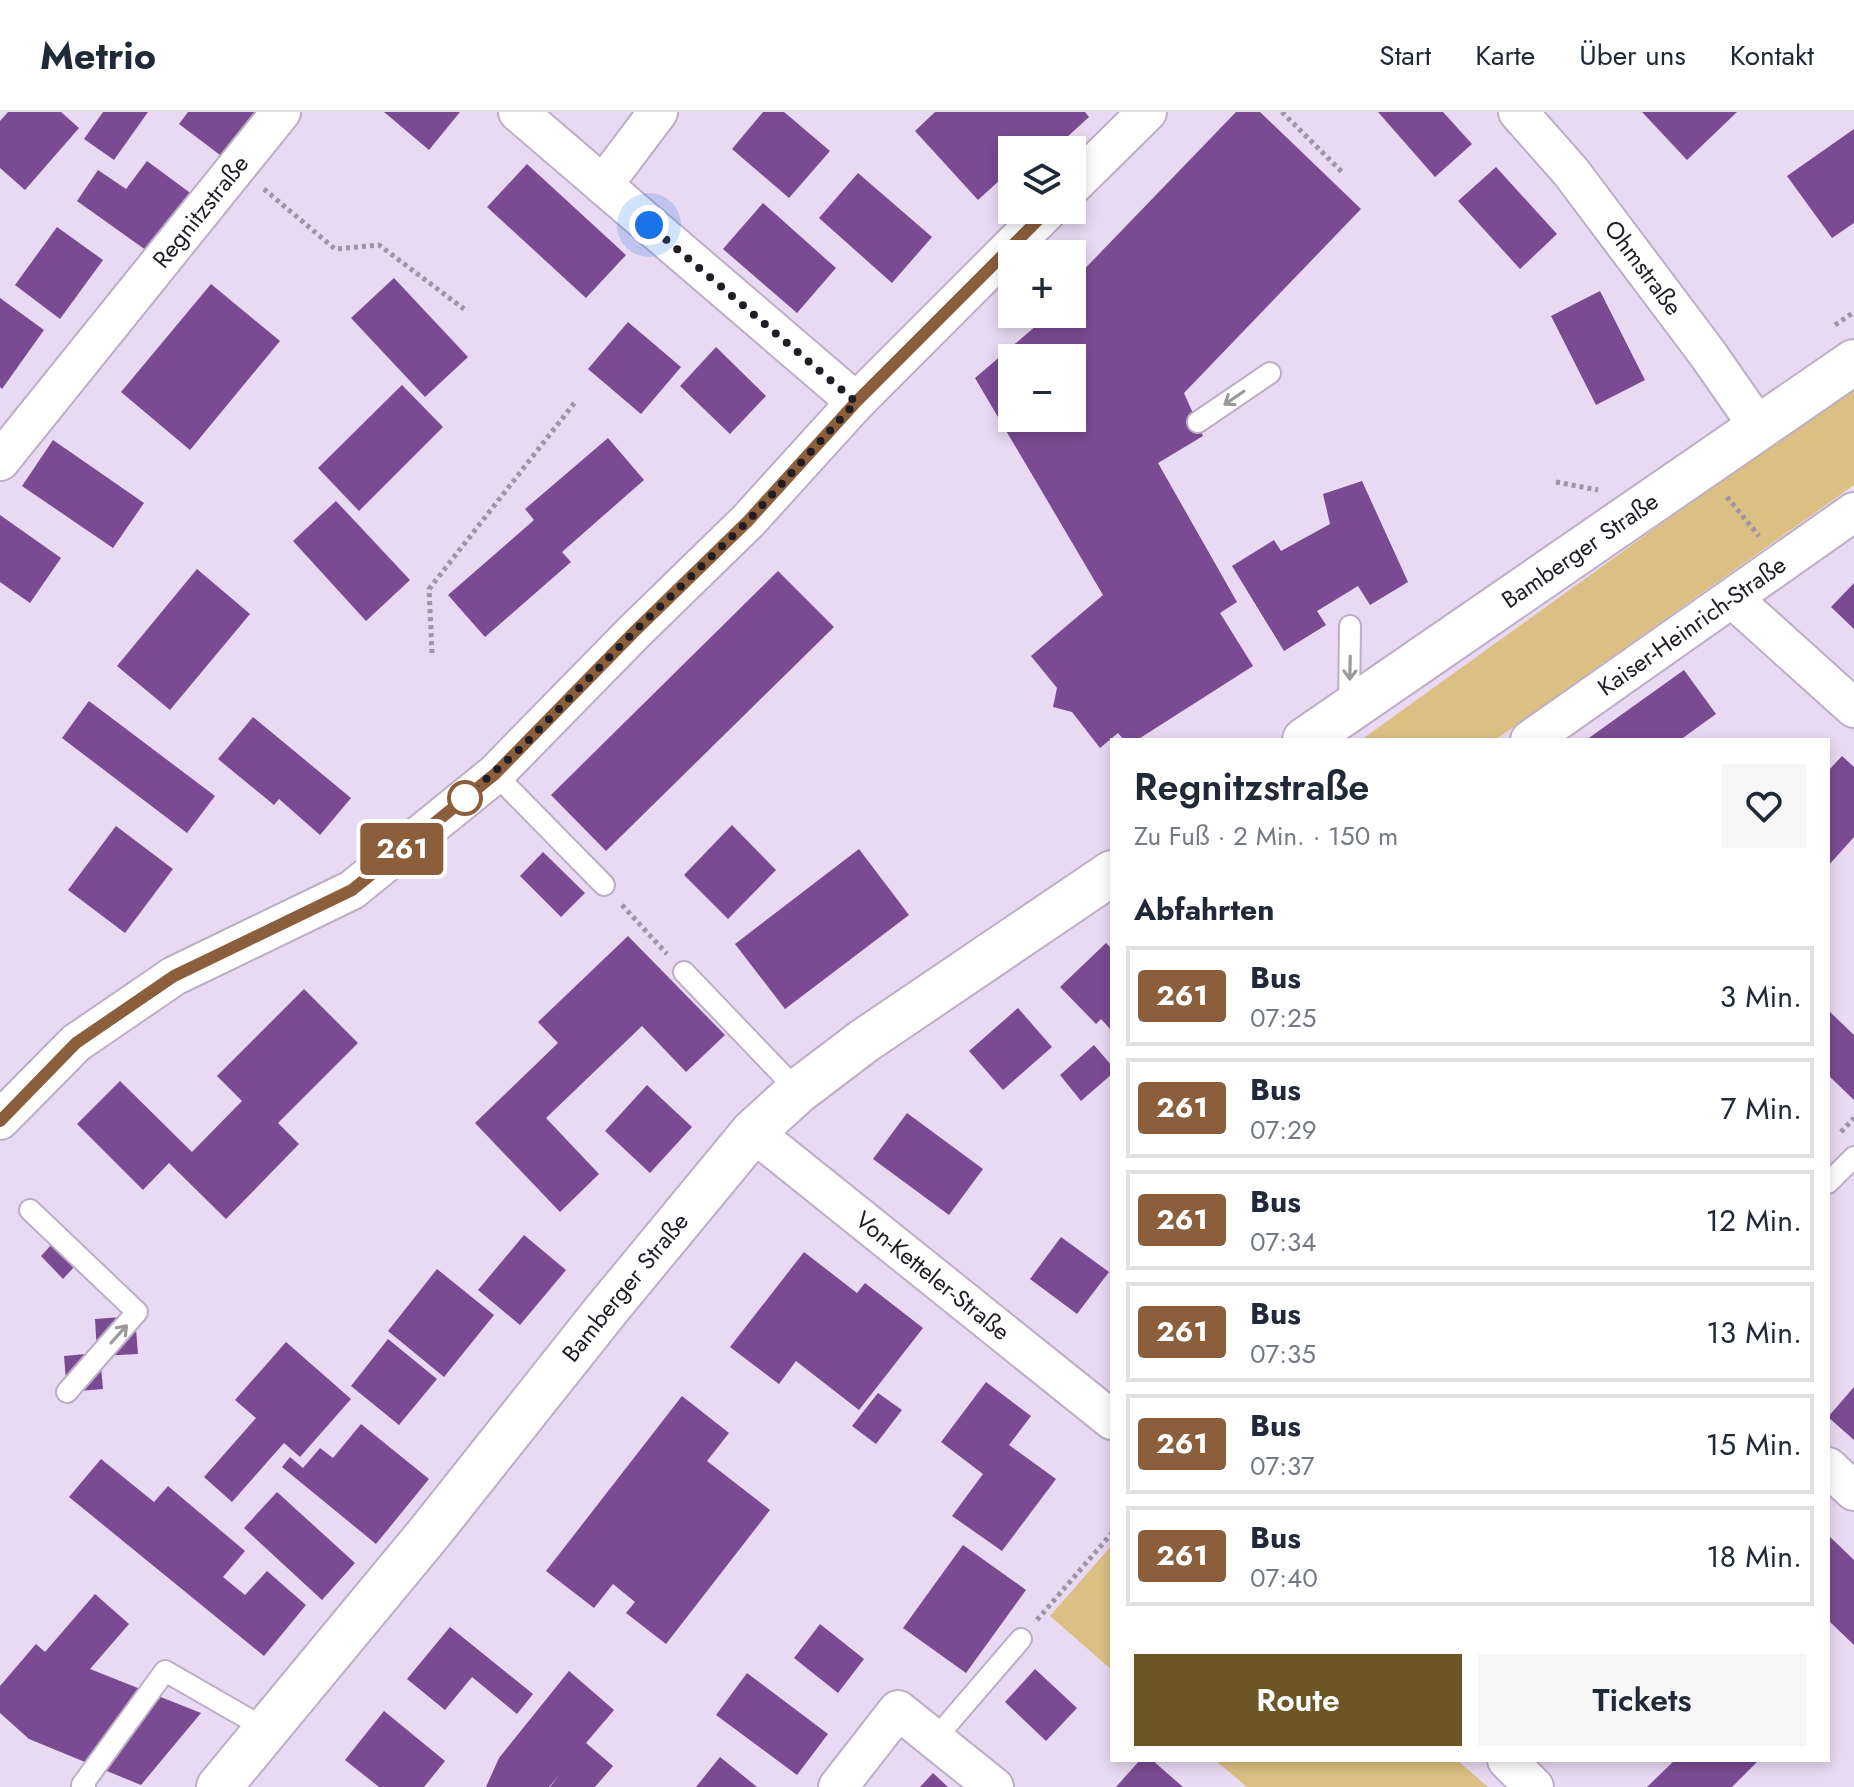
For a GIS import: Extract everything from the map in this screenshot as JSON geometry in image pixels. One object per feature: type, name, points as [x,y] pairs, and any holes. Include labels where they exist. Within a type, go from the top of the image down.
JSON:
[{"type":"main road","name":"Bamberger Straße","points":[[1308,738],[1854,362]]},
{"type":"main road","name":"Bamberger Straße","points":[[219,1787],[430,1532],[753,1132],[798,1091],[864,1041],[1110,874]]},
{"type":"street","name":"Regnitzstraße","points":[[0,461],[281,112]]},
{"type":"street","points":[[518,112],[856,402]]},
{"type":"street","points":[[603,185],[658,112]]},
{"type":"street","points":[[1086,172],[1147,112]]},
{"type":"street","name":"Ohmstraße","points":[[1518,112],[1571,172],[1760,429]]},
{"type":"street","points":[[1023,240],[1037,224]]},
{"type":"street","points":[[0,1120],[76,1043],[174,976],[352,890],[495,774],[748,521],[856,402],[998,268]]},
{"type":"street","name":"Kaiser-Heinrich-Straße","points":[[1533,738],[1854,512]]},
{"type":"street","points":[[1733,599],[1854,708]]},
{"type":"street","name":"Von-Ketteler-Straße","points":[[753,1132],[1110,1418]]},
{"type":"street","points":[[1830,1469],[1854,1491]]},
{"type":"street","points":[[838,1787],[898,1710],[994,1787]]},
{"type":"street","points":[[1509,1762],[1534,1787]]},
{"type":"lane","points":[[1198,422],[1270,373]]},
{"type":"lane","points":[[1349,710],[1350,626]]},
{"type":"lane","points":[[495,774],[604,885]]},
{"type":"lane","points":[[684,972],[798,1091]]},
{"type":"lane","points":[[1830,1181],[1854,1157]]},
{"type":"lane","points":[[30,1210],[137,1312],[67,1392]]},
{"type":"lane","points":[[935,1739],[1021,1639]]},
{"type":"lane","points":[[85,1787],[82,1785],[165,1671],[266,1729]]},
{"type":"path","points":[[1282,112],[1343,173]]},
{"type":"path","points":[[237,166],[335,249],[379,245],[464,309]]},
{"type":"path","points":[[432,653],[429,589],[576,401]]},
{"type":"path","points":[[1703,468],[1782,563]]},
{"type":"path","points":[[604,885],[684,972]]},
{"type":"path","points":[[1021,1639],[1110,1535]]},
{"type":"shaded area","points":[[1854,385],[1854,485],[1498,738],[1364,738]]},
{"type":"shaded area","points":[[1110,1547],[1110,1668],[1050,1616]]},
{"type":"shaded area","points":[[1217,1762],[1459,1762],[1488,1787],[1247,1787]]},
{"type":"building","points":[[8,112],[61,112],[79,128],[25,190],[0,168],[0,121]]},
{"type":"building","points":[[103,112],[148,112],[114,160],[84,139]]},
{"type":"building","points":[[188,112],[257,112],[224,158],[179,124]]},
{"type":"building","points":[[384,112],[460,112],[429,150]]},
{"type":"building","points":[[763,112],[784,112],[830,151],[789,198],[732,149]]},
{"type":"building","points":[[935,112],[1085,112],[1089,117],[1068,136],[998,136],[998,182],[978,200],[915,131]]},
{"type":"building","points":[[1236,112],[1260,112],[1361,209],[1184,393],[1203,436],[1158,463],[1237,602],[1220,613],[1253,666],[1140,738],[1122,738],[1118,733],[1100,748],[1072,712],[1053,707],[1057,688],[1031,656],[1103,595],[1007,432],[1086,432],[1086,344],[1015,344],[1033,328],[1086,328],[1086,267]]},
{"type":"building","points":[[1378,112],[1443,112],[1472,144],[1435,177]]},
{"type":"building","points":[[1642,112],[1737,112],[1687,160]]},
{"type":"building","points":[[1854,129],[1854,223],[1832,238],[1787,176]]},
{"type":"building","points":[[147,161],[193,195],[150,253],[77,201],[98,170],[126,189]]},
{"type":"building","points":[[527,164],[626,255],[586,298],[487,207]]},
{"type":"building","points":[[1496,167],[1557,234],[1520,269],[1458,201]]},
{"type":"building","points":[[858,173],[932,237],[892,283],[819,218]]},
{"type":"building","points":[[763,203],[836,268],[797,313],[723,249]]},
{"type":"building","points":[[57,227],[103,260],[60,319],[15,285]]},
{"type":"building","points":[[394,278],[468,357],[425,397],[351,318]]},
{"type":"building","points":[[211,284],[280,341],[190,450],[121,392]]},
{"type":"building","points":[[1600,291],[1645,380],[1596,405],[1551,316]]},
{"type":"building","points":[[0,298],[44,330],[2,389],[0,387]]},
{"type":"building","points":[[628,322],[681,367],[641,414],[588,369]]},
{"type":"building","points":[[716,347],[766,396],[730,434],[680,386]]},
{"type":"building","points":[[998,358],[998,417],[975,378]]},
{"type":"building","points":[[402,385],[443,427],[359,511],[318,468]]},
{"type":"building","points":[[608,438],[644,480],[562,552],[571,562],[485,637],[448,595],[534,520],[525,509]]},
{"type":"building","points":[[53,440],[144,503],[113,548],[22,486]]},
{"type":"building","points":[[1362,481],[1408,582],[1370,605],[1358,586],[1317,611],[1326,625],[1284,651],[1232,566],[1274,540],[1281,551],[1330,524],[1323,494]]},
{"type":"building","points":[[336,501],[410,580],[366,621],[293,541]]},
{"type":"building","points":[[0,515],[61,558],[30,603],[0,582]]},
{"type":"building","points":[[197,569],[250,614],[170,710],[117,666]]},
{"type":"building","points":[[778,571],[834,627],[606,851],[551,795]]},
{"type":"building","points":[[1854,583],[1854,629],[1831,607]]},
{"type":"building","points":[[1684,670],[1716,714],[1683,738],[1589,738]]},
{"type":"building","points":[[89,701],[215,796],[187,833],[62,738]]},
{"type":"building","points":[[253,717],[351,798],[320,835],[279,799],[274,805],[218,759]]},
{"type":"building","points":[[1842,756],[1854,767],[1854,837],[1830,864],[1830,769]]},
{"type":"building","points":[[732,825],[776,870],[728,919],[684,875]]},
{"type":"building","points":[[116,826],[173,869],[125,933],[68,890]]},
{"type":"building","points":[[859,849],[909,915],[785,1009],[735,944]]},
{"type":"building","points":[[543,852],[585,893],[561,917],[520,876]]},
{"type":"building","points":[[628,936],[725,1035],[686,1072],[642,1026],[546,1118],[599,1174],[560,1212],[475,1123],[558,1043],[538,1022]]},
{"type":"building","points":[[1106,943],[1110,947],[1110,1029],[1101,1019],[1096,1024],[1060,987]]},
{"type":"building","points":[[304,989],[358,1043],[278,1123],[299,1144],[226,1219],[169,1163],[143,1190],[77,1124],[120,1081],[192,1152],[242,1101],[217,1076]]},
{"type":"building","points":[[1018,1008],[1052,1047],[1003,1090],[969,1051]]},
{"type":"building","points":[[1830,1012],[1854,1035],[1854,1100],[1830,1077]]},
{"type":"building","points":[[1094,1045],[1110,1064],[1110,1076],[1081,1101],[1060,1075]]},
{"type":"building","points":[[647,1085],[692,1127],[650,1173],[605,1131]]},
{"type":"building","points":[[907,1113],[983,1169],[949,1215],[873,1159]]},
{"type":"building","points":[[524,1235],[566,1270],[520,1325],[478,1290]]},
{"type":"building","points":[[1061,1237],[1109,1272],[1077,1314],[1030,1279]]},
{"type":"building","points":[[52,1244],[74,1267],[63,1279],[41,1256]]},
{"type":"building","points":[[804,1252],[857,1293],[865,1283],[923,1328],[859,1410],[796,1361],[779,1384],[730,1347]]},
{"type":"building","points":[[437,1269],[494,1315],[444,1377],[388,1331]]},
{"type":"building","points":[[135,1316],[138,1354],[100,1356],[103,1389],[67,1392],[64,1356],[97,1353],[95,1319]]},
{"type":"building","points":[[388,1339],[437,1379],[399,1425],[351,1386]]},
{"type":"building","points":[[286,1342],[351,1399],[300,1457],[284,1443],[232,1502],[204,1477],[256,1418],[235,1400]]},
{"type":"building","points":[[986,1382],[1031,1416],[1009,1445],[1056,1479],[1002,1551],[952,1516],[983,1474],[941,1442]]},
{"type":"building","points":[[1854,1387],[1854,1440],[1830,1419],[1830,1415]]},
{"type":"building","points":[[878,1393],[902,1410],[876,1444],[852,1426]]},
{"type":"building","points":[[682,1396],[729,1433],[707,1461],[770,1510],[666,1644],[626,1613],[635,1602],[613,1584],[594,1608],[546,1571]]},
{"type":"building","points":[[361,1424],[429,1479],[376,1544],[282,1467],[290,1457],[303,1468],[320,1448],[333,1458]]},
{"type":"building","points":[[101,1459],[154,1502],[168,1486],[245,1551],[223,1577],[245,1595],[267,1571],[306,1605],[264,1656],[69,1497]]},
{"type":"building","points":[[277,1492],[355,1563],[322,1600],[244,1528]]},
{"type":"building","points":[[1830,1537],[1854,1560],[1854,1645],[1830,1622]]},
{"type":"building","points":[[963,1545],[1026,1590],[966,1673],[903,1628]]},
{"type":"building","points":[[95,1594],[129,1624],[90,1669],[201,1713],[141,1785],[29,1739],[0,1713],[0,1686],[36,1644],[45,1652]]},
{"type":"building","points":[[820,1624],[864,1659],[838,1693],[794,1658]]},
{"type":"building","points":[[450,1627],[533,1694],[517,1714],[472,1677],[445,1710],[407,1679]]},
{"type":"building","points":[[1035,1669],[1077,1708],[1046,1741],[1005,1702]]},
{"type":"building","points":[[569,1671],[614,1710],[586,1743],[613,1766],[595,1787],[550,1787],[559,1775],[549,1787],[486,1787],[499,1758]]},
{"type":"building","points":[[747,1673],[828,1734],[797,1775],[716,1715]]},
{"type":"building","points":[[384,1711],[445,1761],[424,1787],[379,1787],[345,1760]]},
{"type":"building","points":[[720,1757],[757,1787],[696,1787]]},
{"type":"building","points":[[1138,1762],[1154,1762],[1183,1787],[1116,1787]]},
{"type":"building","points":[[1673,1762],[1757,1762],[1732,1787],[1647,1787]]},
{"type":"building","points":[[933,1773],[948,1787],[920,1787]]},
{"type":"bus line","name":"261","points":[[0,1121],[76,1043],[174,976],[352,890],[495,774],[748,521],[856,402],[1034,224]]},
{"type":"route","points":[[465,798],[495,774],[748,521],[856,402],[649,225]]}]
